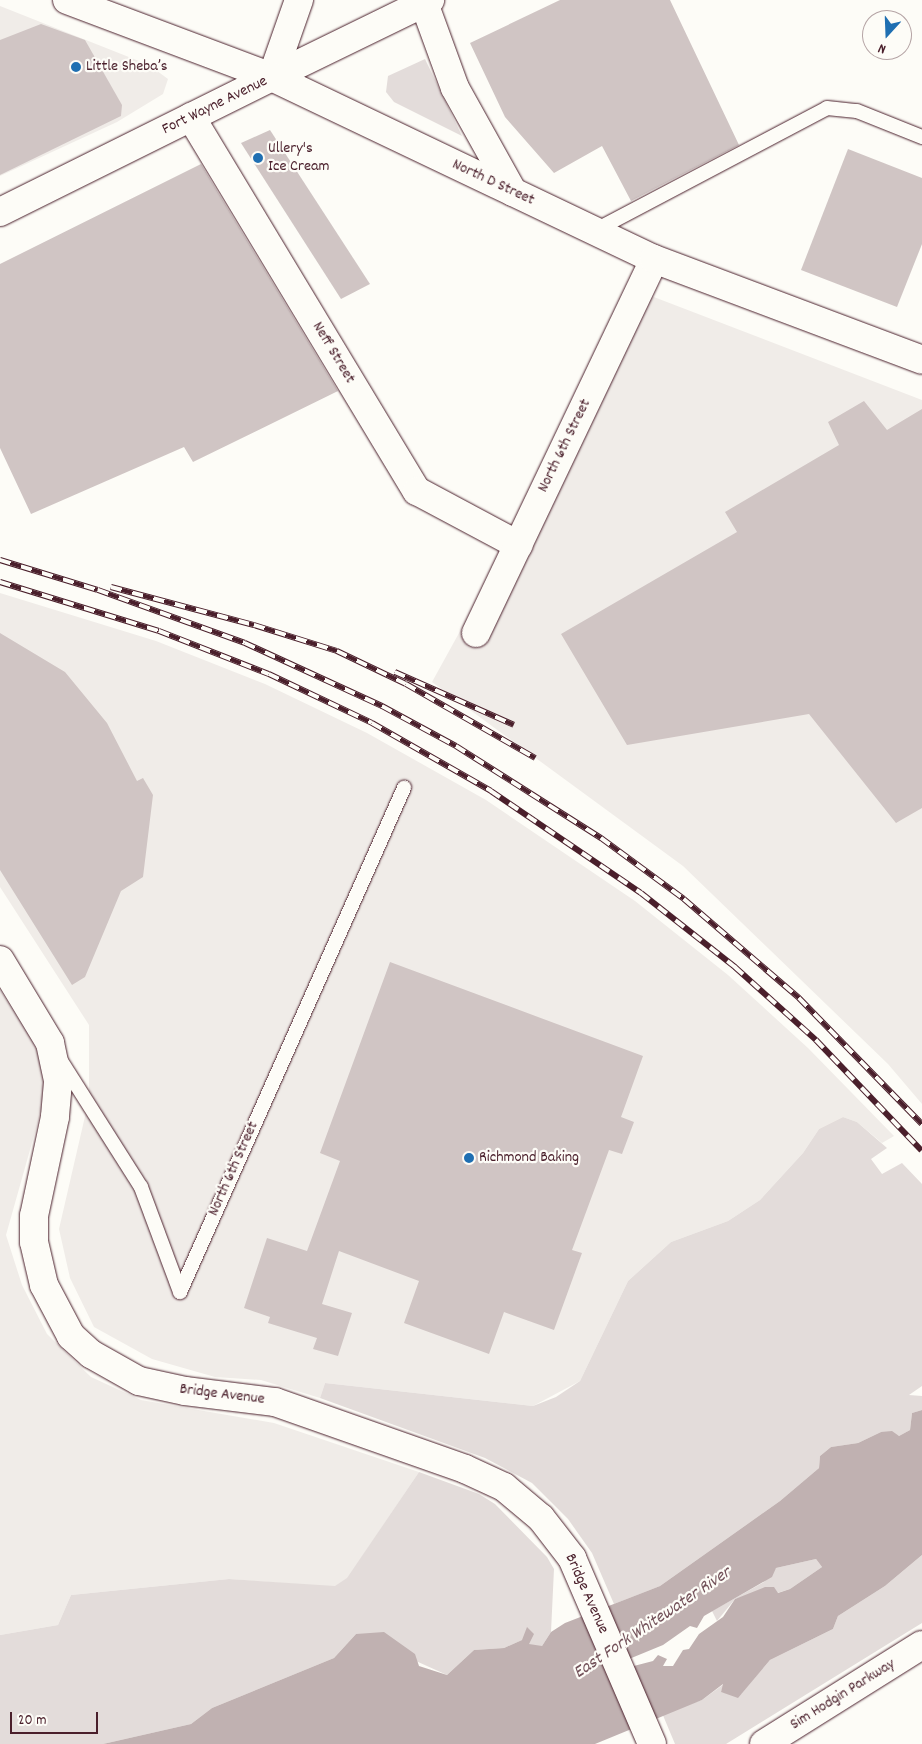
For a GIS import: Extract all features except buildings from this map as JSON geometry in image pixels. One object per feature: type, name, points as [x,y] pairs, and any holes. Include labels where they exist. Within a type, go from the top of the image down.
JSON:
[{"type":"street","name":"North D Street","points":[[67,0],[272,78],[654,259],[922,360]]},
{"type":"street","points":[[272,78],[300,0]]},
{"type":"street","points":[[427,2],[455,88],[513,192]]},
{"type":"street","name":"Fort Wayne Avenue","points":[[0,212],[427,2]]},
{"type":"street","name":"Neff Street","points":[[191,117],[417,491],[518,545]]},
{"type":"street","name":"North 6th Street","points":[[476,633],[654,259]]},
{"type":"street","name":"Bridge Avenue","points":[[0,960],[50,1043],[58,1082],[58,1101],[38,1191],[34,1242],[44,1285],[71,1336],[90,1354],[139,1381],[185,1391],[275,1402],[480,1474],[504,1487],[541,1518],[572,1558],[652,1744]]},
{"type":"street","name":"Sim Hodgin Parkway","points":[[764,1744],[922,1645]]},
{"type":"lane","points":[[594,230],[827,108],[857,111],[922,137]]},
{"type":"lane","name":"North 6th Street","points":[[50,1043],[141,1187],[180,1292],[404,788]]},
{"type":"shaded area","points":[[0,6],[149,65],[168,79],[163,94],[117,122],[0,176]]},
{"type":"shaded area","points":[[425,59],[462,136],[394,102],[386,92],[388,76]]},
{"type":"shaded area","points":[[646,294],[922,400],[922,1104],[888,1064],[683,866],[432,682]]},
{"type":"shaded area","points":[[0,593],[156,641],[265,684],[367,733],[486,800],[635,901],[728,975],[808,1048],[894,1136],[882,1143],[857,1122],[843,1117],[819,1129],[803,1153],[760,1200],[728,1221],[671,1242],[628,1281],[580,1381],[533,1406],[325,1383],[320,1398],[261,1380],[215,1377],[152,1359],[94,1327],[70,1278],[59,1229],[89,1099],[89,1025],[0,887]]},
{"type":"shaded area","points":[[0,990],[32,1040],[50,1079],[6,1235],[22,1285],[47,1334],[91,1377],[141,1400],[274,1423],[419,1472],[347,1579],[335,1587],[229,1579],[71,1595],[58,1625],[0,1635]]},
{"type":"shaded area","points":[[843,1117],[857,1122],[887,1148],[871,1159],[882,1174],[902,1163],[922,1184],[922,1386],[909,1395],[922,1396],[922,1410],[912,1413],[910,1430],[899,1436],[881,1432],[858,1443],[831,1447],[820,1456],[819,1468],[780,1501],[660,1586],[614,1604],[592,1553],[568,1519],[532,1483],[485,1458],[320,1398],[325,1383],[533,1406],[556,1397],[580,1381],[628,1281],[671,1242],[728,1221],[760,1200],[803,1153],[819,1129]]},
{"type":"shaded area","points":[[419,1472],[479,1494],[495,1504],[547,1557],[554,1569],[551,1632],[542,1646],[534,1647],[522,1640],[504,1648],[474,1650],[447,1675],[356,1634],[334,1658],[212,1708],[191,1724],[103,1744],[0,1744],[0,1635],[58,1625],[71,1595],[229,1579],[335,1586],[347,1578]]},
{"type":"shaded area","points":[[922,1555],[922,1623],[726,1744],[675,1744],[662,1713],[702,1700],[724,1684],[721,1692],[741,1694],[770,1660],[833,1629],[838,1616],[885,1586]]},
{"type":"shaded area","points":[[816,1559],[822,1567],[790,1589],[777,1593],[760,1591],[735,1599],[717,1621],[712,1611],[764,1582],[776,1568]]},
{"type":"water","name":"East Fork Whitewater River","points":[[922,1410],[922,1555],[885,1586],[838,1616],[833,1629],[770,1660],[738,1698],[721,1692],[723,1684],[702,1700],[595,1744],[103,1744],[191,1724],[212,1708],[334,1658],[356,1634],[384,1632],[415,1654],[419,1666],[447,1675],[474,1650],[504,1648],[522,1640],[527,1627],[534,1634],[529,1644],[542,1646],[551,1632],[565,1623],[660,1586],[780,1501],[819,1468],[820,1456],[831,1447],[858,1443],[881,1432],[892,1431],[899,1436],[910,1430],[912,1413]],"holes":[[[816,1559],[822,1567],[790,1589],[778,1593],[774,1587],[765,1587],[735,1599],[723,1617],[699,1634],[689,1649],[683,1650],[673,1666],[663,1666],[667,1659],[658,1655],[653,1661],[630,1667],[629,1659],[663,1645],[690,1626],[697,1628],[704,1616],[772,1577],[776,1568]]]},
{"type":"railway","points":[[0,560],[98,590],[245,643],[382,706],[456,746],[601,838],[684,899],[799,998],[922,1124]]},
{"type":"railway","points":[[0,582],[159,631],[269,674],[372,723],[491,791],[641,893],[735,967],[816,1040],[922,1151]]},
{"type":"railway","points":[[111,587],[254,625],[337,651],[406,684],[535,758]]},
{"type":"railway","points":[[395,672],[514,725]]},
{"type":"place","name":"Little Sheba’s","points":[[76,67]]},
{"type":"place","name":"Ullery's Ice Cream","points":[[258,158]]},
{"type":"place","name":"Richmond Baking","points":[[469,1158]]}]
